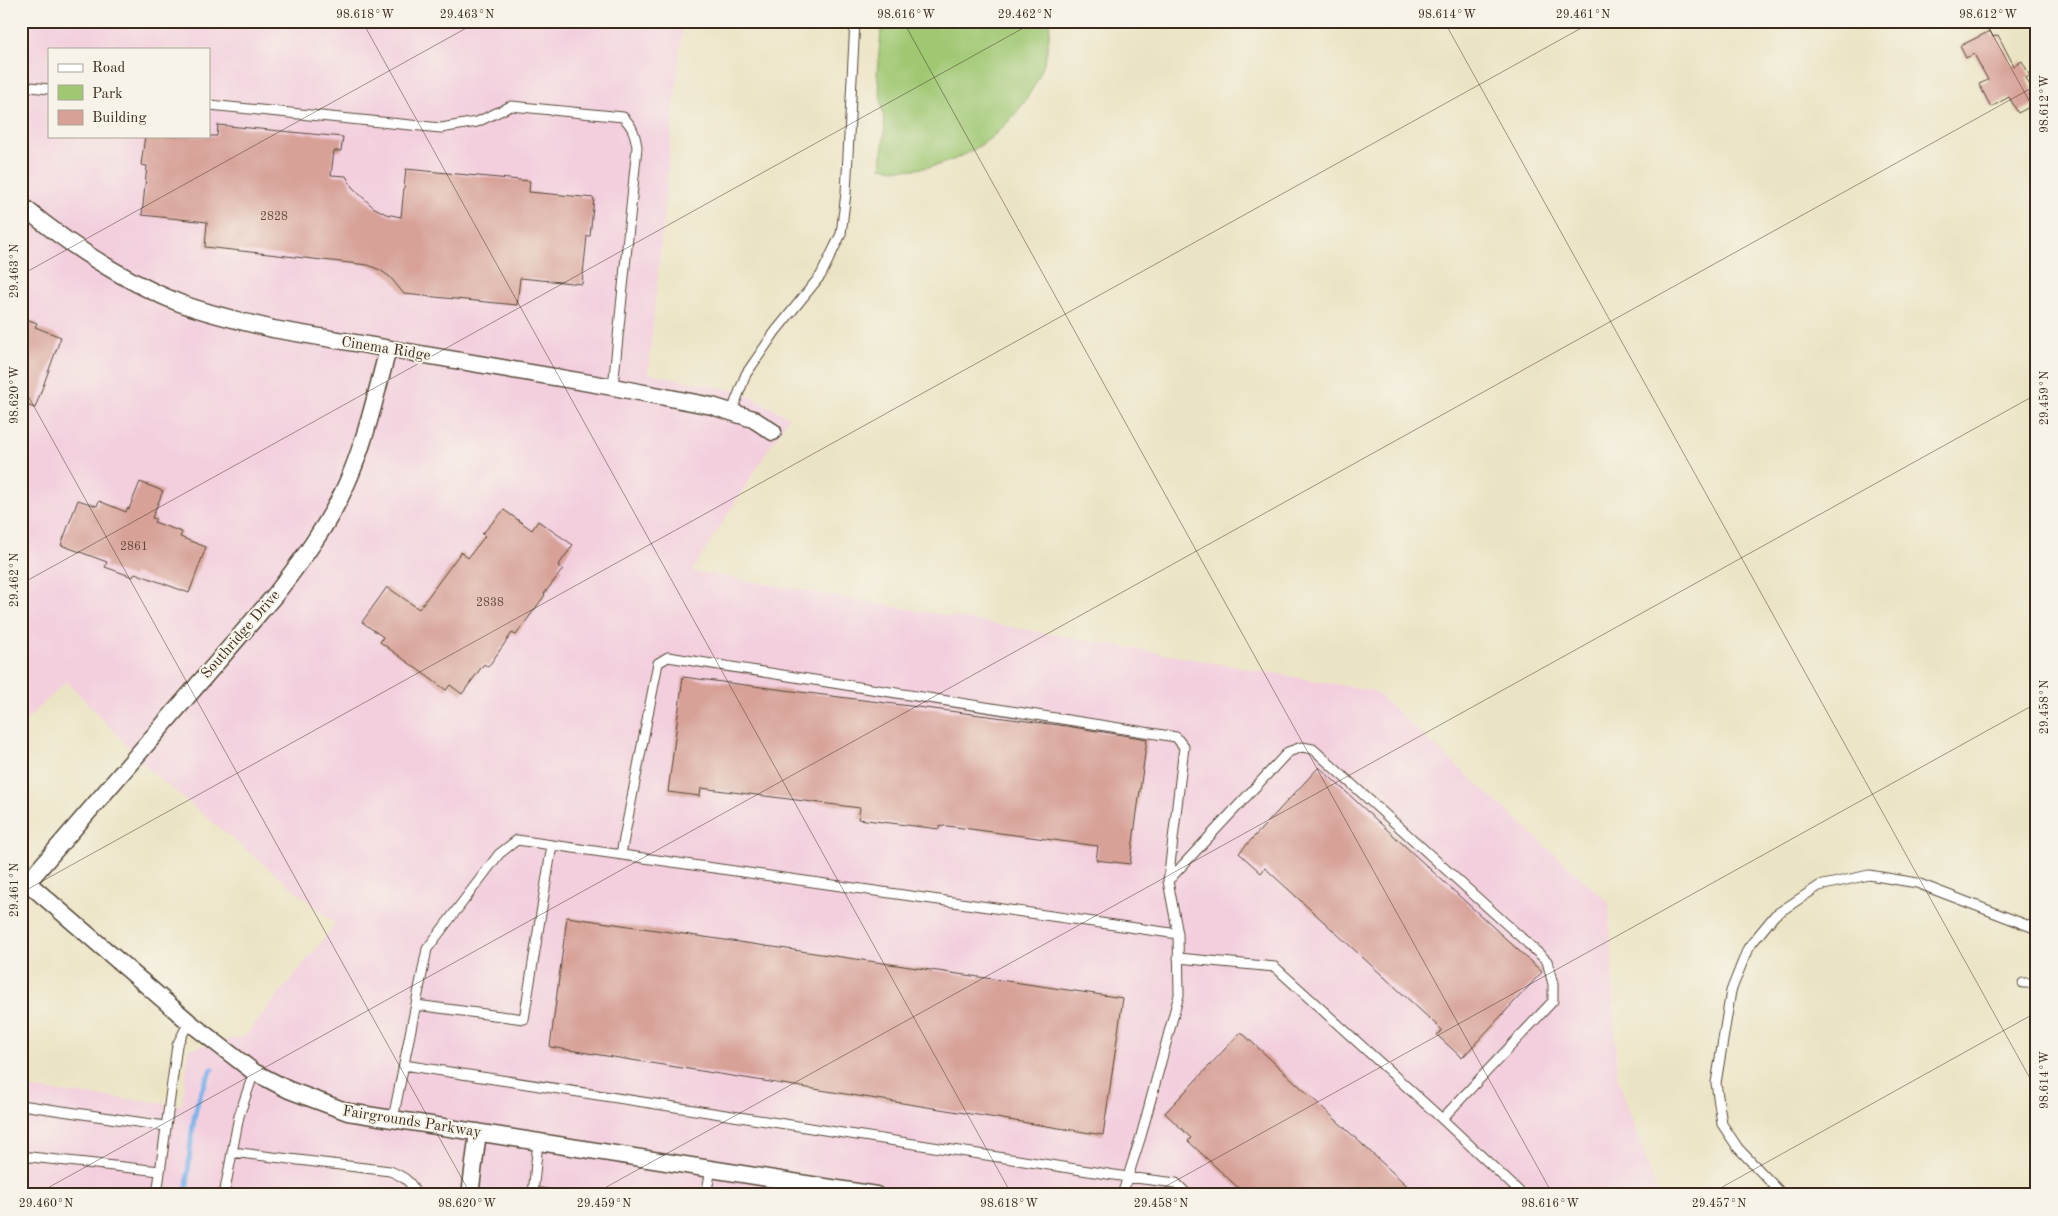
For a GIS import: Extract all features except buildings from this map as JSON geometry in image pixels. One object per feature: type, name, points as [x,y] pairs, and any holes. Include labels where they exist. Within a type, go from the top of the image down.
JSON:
[{"type":"street","name":"Cinema Ridge","points":[[21,205],[99,262],[139,285],[178,303],[273,329],[613,387],[732,411],[753,419],[774,432]]},
{"type":"street","name":"Southridge Drive","points":[[23,883],[275,595],[308,551],[333,512],[360,451],[388,349]]},
{"type":"street","name":"Fairgrounds Parkway","points":[[23,883],[190,1022],[254,1072],[289,1090],[325,1104],[348,1112],[876,1195]]},
{"type":"street","points":[[470,1195],[478,1132]]},
{"type":"lane","points":[[732,411],[746,374],[775,332],[821,275],[841,234],[846,193],[855,21]]},
{"type":"lane","points":[[21,86],[48,89]]},
{"type":"lane","points":[[210,105],[441,128],[477,122],[511,106],[623,117],[632,125],[636,134],[637,147],[613,387]]},
{"type":"lane","points":[[621,854],[658,663],[668,657],[1176,736],[1184,747],[1168,881],[1178,934],[1179,995],[1122,1195]]},
{"type":"lane","points":[[1168,881],[1288,752],[1302,748],[1313,749],[1547,961],[1553,984],[1553,1001],[1442,1119]]},
{"type":"lane","points":[[393,1119],[427,949],[499,854],[517,840],[1178,934]]},
{"type":"lane","points":[[416,1005],[524,1019],[552,845]]},
{"type":"lane","points":[[1783,1195],[1738,1148],[1722,1124],[1716,1083],[1731,991],[1748,948],[1775,914],[1819,886],[1869,874],[1917,883],[2037,928]]},
{"type":"lane","points":[[1178,958],[1275,967],[1442,1119],[1522,1195]]},
{"type":"lane","points":[[2023,983],[2037,983]]},
{"type":"lane","points":[[157,1195],[177,1045],[190,1022]]},
{"type":"lane","points":[[404,1064],[1127,1177],[1176,1183],[1188,1195]]},
{"type":"lane","points":[[224,1195],[239,1116],[254,1072]]},
{"type":"lane","points":[[21,1105],[165,1126]]},
{"type":"lane","points":[[538,1141],[533,1193],[553,1195]]},
{"type":"lane","points":[[232,1152],[390,1171],[406,1178],[416,1195]]},
{"type":"lane","points":[[21,1156],[160,1171]]},
{"type":"lane","points":[[706,1195],[711,1169]]},
{"type":"shaded area","points":[[21,21],[683,21],[648,373],[742,392],[789,417],[692,571],[1374,691],[1609,903],[1617,1075],[1658,1195],[21,1195],[21,1088],[182,1105],[189,1049],[245,1036],[336,924],[148,769],[67,681],[21,725]]},
{"type":"green space","points":[[882,21],[1022,21],[1050,24],[1048,47],[1042,69],[1031,92],[1016,113],[978,147],[956,159],[932,166],[907,169],[881,167],[885,127],[877,73]]},
{"type":"waterway","points":[[186,1195],[195,1114],[204,1083],[212,1069]]}]
